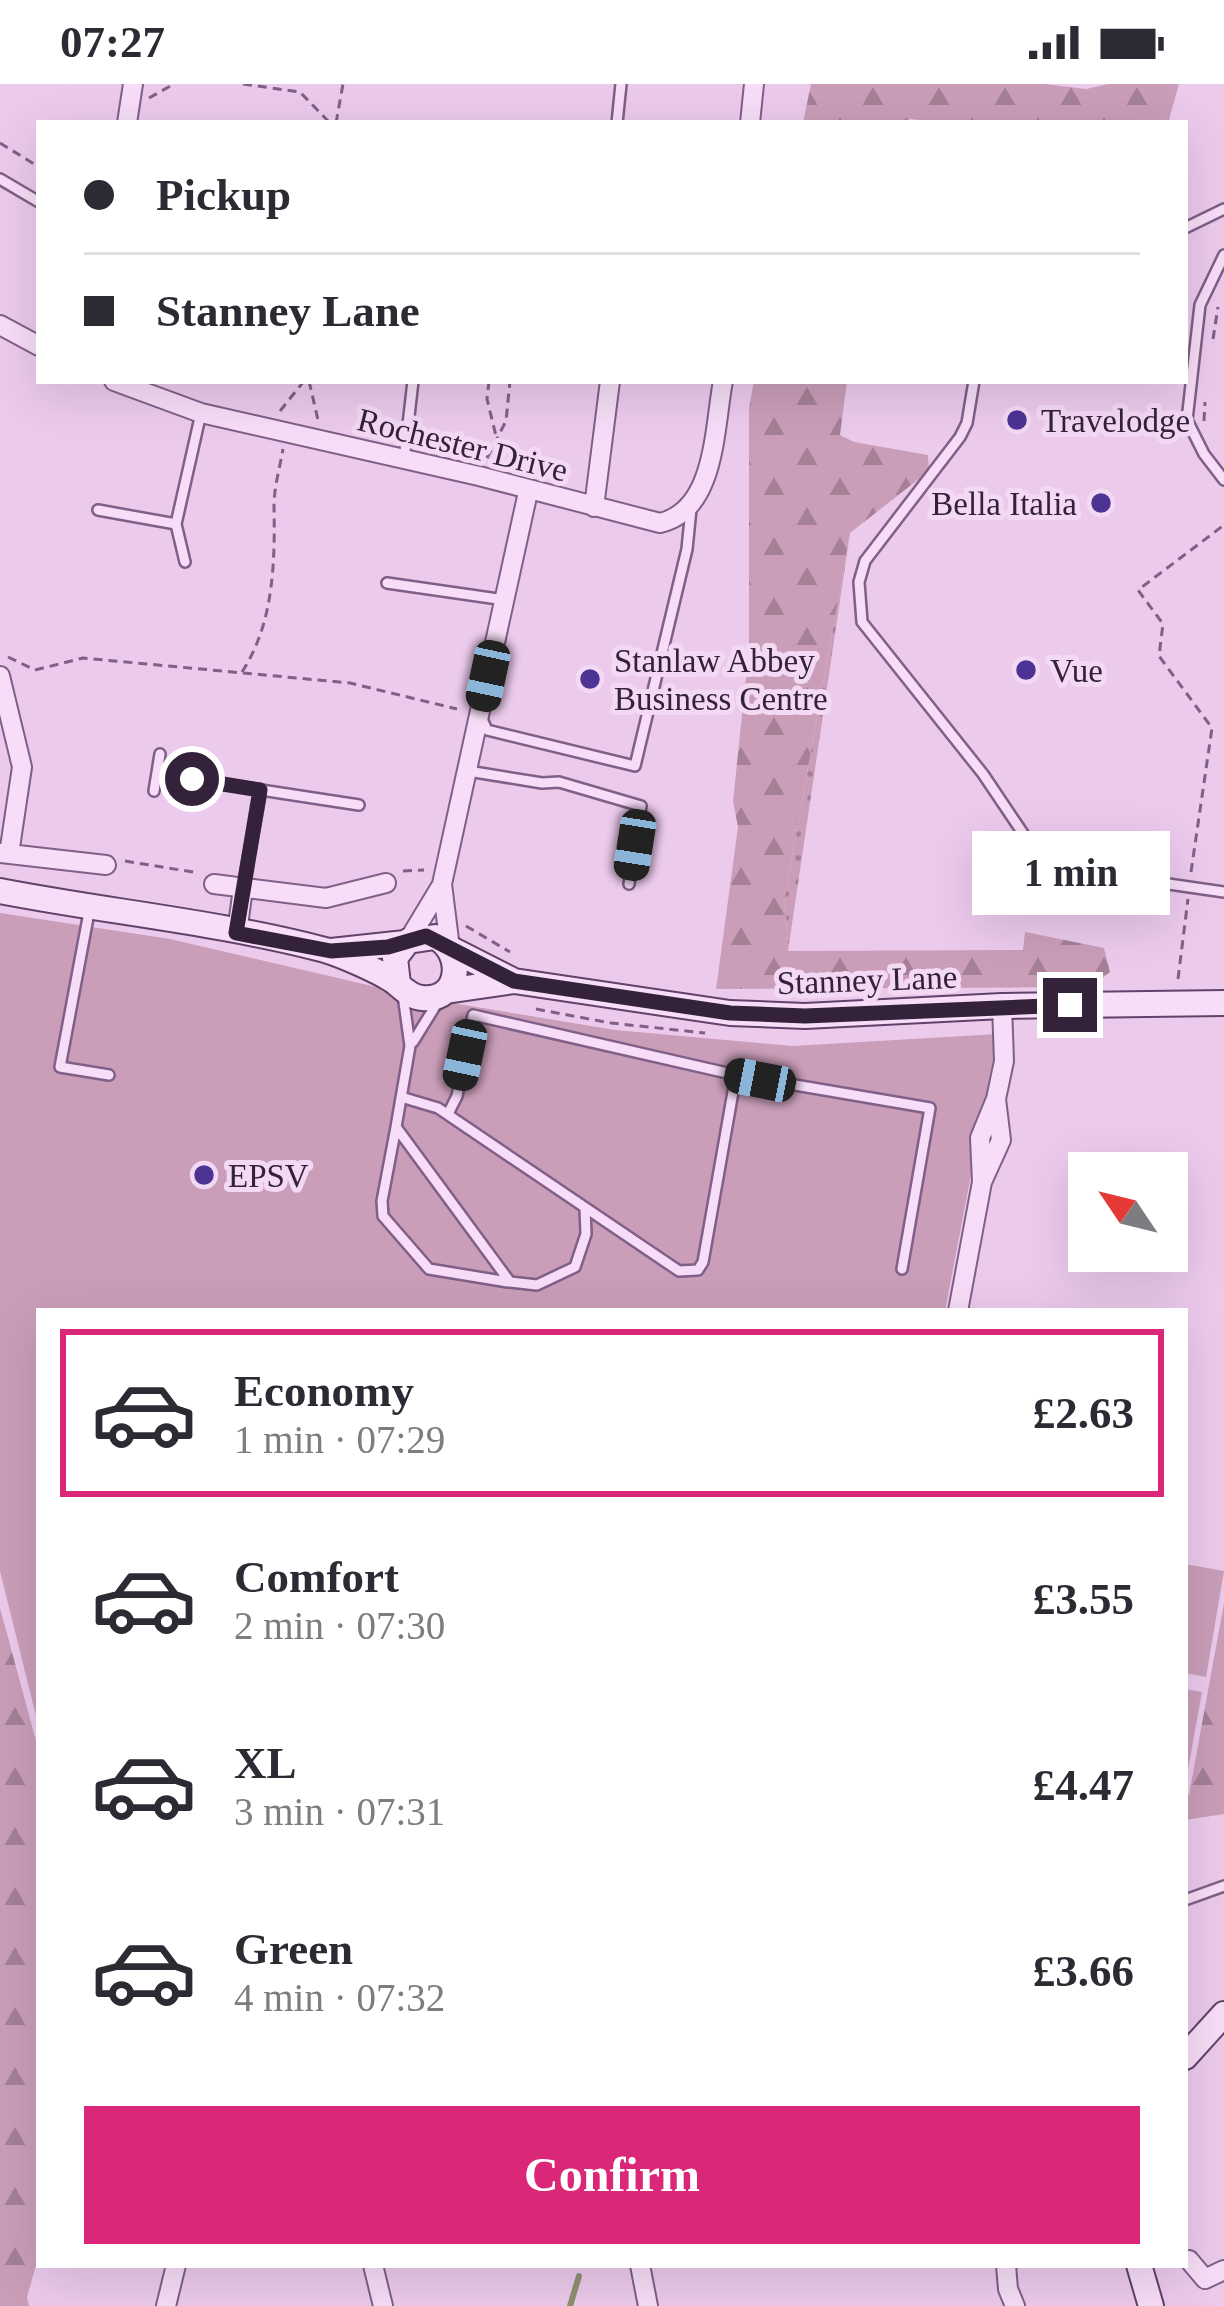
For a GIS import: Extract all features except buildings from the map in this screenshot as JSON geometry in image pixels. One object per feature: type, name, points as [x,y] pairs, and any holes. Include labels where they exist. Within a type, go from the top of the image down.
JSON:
[{"type":"main road","points":[[0,892],[331,951],[416,998],[445,992],[457,967],[450,949],[426,936],[331,951]]},
{"type":"main road","points":[[399,985],[393,967],[406,942]]},
{"type":"main road","name":"Stanney Lane","points":[[450,949],[517,982],[769,1016],[1224,1003]]},
{"type":"main road","name":"Stanney Lane","points":[[445,992],[517,982]]},
{"type":"main road","points":[[1188,2046],[1224,2014]]},
{"type":"main road","points":[[1140,2268],[1151,2306]]},
{"type":"street","points":[[127,120],[133,84]]},
{"type":"street","points":[[750,120],[754,84]]},
{"type":"street","points":[[5,334],[36,345]]},
{"type":"street","name":"Rochester Drive","points":[[122,384],[201,413],[479,476],[660,524],[678,519],[691,508]]},
{"type":"street","points":[[594,507],[610,384]]},
{"type":"street","points":[[691,508],[703,486],[722,384]]},
{"type":"street","points":[[406,942],[435,882],[468,771],[529,492]]},
{"type":"street","points":[[0,676],[22,767],[5,853],[106,866]]},
{"type":"street","points":[[435,882],[450,949]]},
{"type":"street","points":[[214,884],[319,898],[368,898],[386,883]]},
{"type":"street","points":[[236,933],[243,888]]},
{"type":"street","points":[[959,1308],[982,1182],[1001,1140],[997,1099],[1005,1048],[1002,1006]]},
{"type":"street","points":[[1189,2260],[1204,2289],[1224,2270]]},
{"type":"street","points":[[166,2306],[175,2268]]},
{"type":"street","points":[[374,2268],[383,2306]]},
{"type":"street","points":[[641,2268],[648,2306]]},
{"type":"street","points":[[1006,2268],[1015,2306]]},
{"type":"lane","points":[[617,120],[621,84]]},
{"type":"lane","points":[[0,179],[36,200]]},
{"type":"lane","points":[[1188,226],[1224,208]]},
{"type":"lane","points":[[1224,255],[1199,305],[1187,420],[1224,480]]},
{"type":"lane","points":[[1199,305],[1224,274]]},
{"type":"lane","points":[[404,460],[412,384]]},
{"type":"lane","points":[[974,384],[960,437],[865,561],[859,582],[862,622],[983,774],[1046,866],[1224,892]]},
{"type":"lane","points":[[185,562],[176,524],[201,413]]},
{"type":"lane","points":[[480,714],[487,730],[635,766],[687,549],[691,508]]},
{"type":"lane","points":[[98,510],[176,524]]},
{"type":"lane","points":[[387,584],[505,600]]},
{"type":"lane","points":[[154,791],[160,754]]},
{"type":"lane","points":[[468,771],[559,782],[641,806],[629,884]]},
{"type":"lane","points":[[157,774],[359,805]]},
{"type":"lane","points":[[243,888],[260,790]]},
{"type":"lane","points":[[90,907],[60,1067],[109,1075]]},
{"type":"lane","points":[[399,985],[410,1046],[383,1216],[429,1269],[537,1285],[574,1267],[586,1234],[585,1208]]},
{"type":"lane","points":[[410,1046],[445,992]]},
{"type":"lane","points":[[448,1114],[457,1096],[473,1015],[736,1075],[930,1108],[902,1269]]},
{"type":"lane","points":[[401,1097],[429,1102],[679,1271],[698,1270],[736,1075]]},
{"type":"lane","points":[[396,1127],[510,1282]]},
{"type":"lane","points":[[1188,1899],[1224,1886]]},
{"type":"path","points":[[243,84],[300,92],[330,120]]},
{"type":"path","points":[[334,120],[343,84]]},
{"type":"path","points":[[0,143],[36,164]]},
{"type":"path","points":[[1212,343],[1217,299]]},
{"type":"path","points":[[242,674],[254,654],[274,578],[280,412],[303,384]]},
{"type":"path","points":[[307,384],[326,442]]},
{"type":"path","points":[[489,384],[487,399],[497,438]]},
{"type":"path","points":[[479,476],[506,421],[510,384]]},
{"type":"path","points":[[1203,422],[1205,403]]},
{"type":"path","points":[[1175,1005],[1212,728],[1159,656],[1163,624],[1138,590],[1224,525]]},
{"type":"path","points":[[0,658],[11,657],[35,670],[82,658],[350,683],[480,714]]},
{"type":"path","points":[[106,866],[115,860],[206,874],[214,884]]},
{"type":"path","points":[[386,883],[391,872],[430,870],[435,882]]},
{"type":"path","points":[[453,919],[517,982],[611,1023],[703,1033]]},
{"type":"green space","points":[[811,84],[1045,84],[1086,89],[1109,84],[1179,84],[1169,120],[804,120]]},
{"type":"green space","points":[[753,384],[847,384],[840,435],[854,442],[928,455],[929,471],[850,533],[785,896],[788,951],[1023,950],[1025,932],[1104,948],[1110,972],[1091,987],[716,989],[738,827],[733,801],[749,649],[749,408]]},
{"type":"green space","points":[[850,533],[788,951],[785,896]]},
{"type":"green space","points":[[0,913],[170,939],[428,999],[615,1030],[793,1046],[998,1034],[946,1308],[36,1308],[36,1716],[0,1571]]},
{"type":"green space","points":[[1188,1565],[1224,1571],[1206,1677],[1188,1674]]},
{"type":"green space","points":[[1224,1603],[1224,1814],[1188,1820]]},
{"type":"green space","points":[[0,1608],[36,1741],[36,2266],[29,2306],[0,2306]]},
{"type":"green space","points":[[1188,1690],[1202,1692],[1188,1769]]},
{"type":"waterway","points":[[570,2306],[579,2276]]},
{"type":"place","name":"Travelodge","points":[[1017,420]]},
{"type":"place","name":"Bella Italia","points":[[1101,503]]},
{"type":"place","name":"Vue","points":[[1026,670]]},
{"type":"place","name":"Stanlaw Abbey Business Centre","points":[[590,679]]},
{"type":"place","name":"EPSV","points":[[204,1175]]},
{"type":"route","points":[[192,779],[260,790],[236,933],[331,951],[388,947],[417,937],[435,937],[514,981],[730,1013],[805,1016],[1070,1005]]}]
